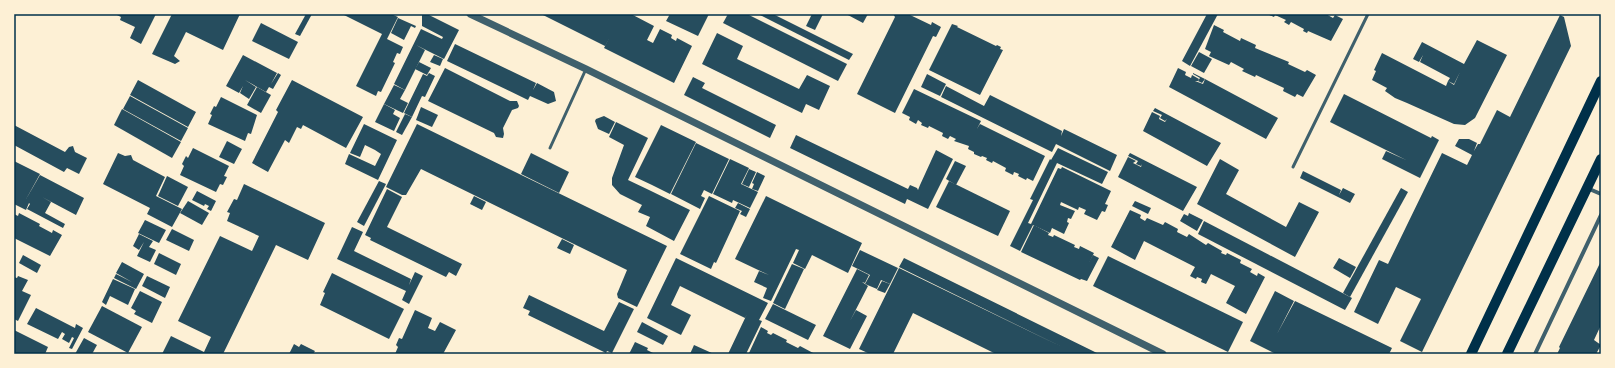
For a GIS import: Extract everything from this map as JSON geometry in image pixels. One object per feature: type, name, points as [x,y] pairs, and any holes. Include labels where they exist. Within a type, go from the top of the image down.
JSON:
[{"type":"main road","points":[[1471,354],[1601,81]]},
{"type":"main road","points":[[1507,354],[1601,159]]},
{"type":"street","points":[[470,14],[586,69],[1163,354]]},
{"type":"street","points":[[1587,188],[1601,194]]},
{"type":"street","points":[[1535,354],[1601,215]]},
{"type":"lane","points":[[1293,167],[1368,14]]},
{"type":"lane","points":[[550,148],[586,69]]},
{"type":"building","points":[[115,14],[156,14],[141,44],[130,38],[135,27],[120,20],[121,17]]},
{"type":"building","points":[[172,14],[240,14],[223,50],[186,32],[174,56],[180,61],[175,64],[152,54]]},
{"type":"building","points":[[306,14],[312,14],[300,36],[295,34]]},
{"type":"building","points":[[342,14],[391,14],[398,17],[387,39],[403,47],[400,54],[397,53],[393,62],[395,63],[381,92],[378,91],[376,96],[356,86],[382,34]]},
{"type":"building","points":[[422,14],[427,14],[459,30],[444,59],[416,45],[425,50],[405,90],[394,84],[421,29],[442,39],[443,37],[422,26]]},
{"type":"building","points":[[541,14],[631,14],[654,26],[647,40],[653,43],[660,29],[672,35],[671,38],[676,41],[677,38],[692,46],[674,83],[604,48],[611,35],[605,46]]},
{"type":"building","points":[[670,14],[709,14],[698,36],[666,21]]},
{"type":"building","points":[[728,14],[747,14],[847,64],[838,81],[723,23]]},
{"type":"building","points":[[758,14],[773,14],[853,54],[849,60]]},
{"type":"building","points":[[812,14],[823,14],[815,30],[806,26]]},
{"type":"building","points":[[846,14],[868,14],[863,23]]},
{"type":"building","points":[[893,14],[908,14],[931,25],[932,22],[941,27],[936,37],[933,36],[895,113],[857,94],[895,17]]},
{"type":"building","points":[[1207,14],[1218,14],[1190,66],[1182,61]]},
{"type":"building","points":[[1267,14],[1326,14],[1333,18],[1335,15],[1343,19],[1331,41],[1308,31],[1307,33],[1303,31],[1304,29],[1291,22],[1289,25],[1284,22],[1286,20],[1275,15],[1274,17]]},
{"type":"building","points":[[1560,15],[1564,17],[1571,46],[1422,352],[1400,341],[1421,299],[1396,287],[1378,324],[1354,312],[1379,260],[1388,264],[1442,153],[1467,165],[1472,155],[1455,146],[1459,139],[1469,139],[1477,143],[1474,151],[1478,144],[1480,144],[1497,110],[1510,117]]},
{"type":"building","points":[[398,18],[416,26],[415,28],[411,26],[404,40],[391,33]]},
{"type":"building","points":[[261,23],[298,42],[289,59],[252,41]]},
{"type":"building","points":[[952,24],[996,46],[1001,47],[1000,49],[1003,50],[980,95],[929,70]]},
{"type":"building","points":[[1214,25],[1224,30],[1223,32],[1240,41],[1241,38],[1256,45],[1255,48],[1289,62],[1288,64],[1305,72],[1307,70],[1316,75],[1303,97],[1297,94],[1295,97],[1283,91],[1284,88],[1256,75],[1255,77],[1242,71],[1244,69],[1231,62],[1229,65],[1209,56],[1211,52],[1205,49]]},
{"type":"building","points":[[717,33],[743,46],[737,59],[799,89],[807,75],[830,86],[819,110],[806,104],[802,113],[702,64]]},
{"type":"building","points":[[1477,40],[1507,55],[1475,118],[1465,125],[1454,124],[1395,98],[1385,91],[1387,88],[1372,80],[1376,71],[1374,70],[1382,53],[1446,86],[1448,81],[1450,78],[1420,62],[1423,55],[1419,62],[1413,59],[1422,42],[1464,64]]},
{"type":"building","points":[[455,44],[536,83],[533,90],[537,83],[554,92],[556,101],[548,104],[530,96],[528,100],[447,61]]},
{"type":"building","points":[[1199,52],[1212,59],[1204,73],[1191,66]]},
{"type":"building","points":[[243,55],[277,73],[271,84],[278,73],[281,75],[273,89],[269,87],[266,92],[245,80],[256,87],[249,99],[240,93],[243,86],[239,93],[226,86]]},
{"type":"building","points":[[434,55],[443,59],[440,66],[430,62]]},
{"type":"building","points":[[419,62],[431,68],[427,75],[415,69]]},
{"type":"building","points":[[445,68],[510,101],[517,101],[519,106],[518,108],[512,110],[503,128],[503,138],[496,137],[494,133],[428,101]]},
{"type":"building","points":[[1178,68],[1186,72],[1185,75],[1191,78],[1192,75],[1199,79],[1198,81],[1195,81],[1203,84],[1205,79],[1278,118],[1266,139],[1169,87]]},
{"type":"building","points":[[429,73],[435,76],[425,97],[422,96],[412,117],[404,113],[423,74],[427,76]]},
{"type":"building","points":[[1193,73],[1205,79],[1202,83],[1198,81],[1200,78]]},
{"type":"building","points":[[927,74],[946,84],[940,96],[921,87]]},
{"type":"building","points":[[693,77],[705,83],[702,88],[776,125],[770,138],[684,95]]},
{"type":"building","points":[[138,80],[196,112],[188,127],[130,95]]},
{"type":"building","points":[[292,80],[363,117],[346,148],[303,125],[301,129],[297,127],[289,143],[285,140],[268,172],[252,163],[278,112],[276,110]]},
{"type":"building","points":[[394,85],[405,90],[400,99],[408,103],[403,113],[384,104]]},
{"type":"building","points":[[946,86],[984,106],[990,95],[1062,131],[1061,136],[1064,129],[1117,155],[1110,171],[1056,144],[1052,152],[941,97]]},
{"type":"building","points":[[257,87],[271,95],[261,113],[247,105]]},
{"type":"building","points":[[914,89],[981,121],[977,129],[980,124],[1045,156],[1033,181],[1027,178],[1026,180],[1014,172],[1013,175],[1005,171],[1006,168],[993,161],[992,163],[986,160],[987,158],[974,154],[974,152],[968,149],[969,146],[954,141],[956,139],[950,136],[948,139],[942,136],[943,133],[929,126],[928,128],[921,125],[922,123],[918,120],[916,124],[909,120],[910,117],[902,113]]},
{"type":"building","points":[[1344,94],[1431,138],[1432,136],[1439,140],[1420,178],[1382,159],[1386,151],[1406,160],[1330,122]]},
{"type":"building","points":[[130,96],[188,128],[181,141],[123,109]]},
{"type":"building","points":[[221,97],[257,115],[251,134],[248,133],[245,141],[208,124],[212,115],[210,114],[214,106],[216,107]]},
{"type":"building","points":[[384,104],[395,110],[393,114],[400,118],[394,131],[375,122]]},
{"type":"building","points":[[421,107],[438,115],[432,127],[416,120]]},
{"type":"building","points":[[1155,108],[1221,143],[1207,166],[1143,131],[1152,112],[1160,116],[1159,119],[1165,122],[1167,119],[1165,121],[1160,118],[1162,115],[1153,111]]},
{"type":"building","points":[[122,109],[181,142],[172,158],[114,125]]},
{"type":"building","points":[[405,114],[412,117],[402,135],[396,132]]},
{"type":"building","points":[[604,116],[615,122],[609,134],[598,129],[595,121],[596,119]]},
{"type":"building","points":[[616,122],[648,138],[628,180],[690,210],[674,241],[646,226],[650,217],[638,212],[642,205],[620,194],[612,185],[612,178],[624,145],[609,137]]},
{"type":"building","points":[[364,124],[397,140],[378,180],[345,164],[349,154],[375,166],[381,154],[365,145],[360,157],[350,153]]},
{"type":"building","points":[[417,124],[667,246],[637,307],[618,298],[617,294],[627,270],[421,169],[406,195],[402,195],[386,187]]},
{"type":"building","points":[[14,125],[65,152],[69,147],[73,146],[75,152],[87,158],[79,174],[67,168],[64,172],[14,145]]},
{"type":"building","points":[[661,125],[696,142],[670,194],[635,177]]},
{"type":"building","points":[[796,135],[908,189],[910,185],[918,190],[936,150],[953,159],[928,209],[907,199],[905,204],[790,148]]},
{"type":"building","points":[[227,141],[242,149],[234,164],[219,157]]},
{"type":"building","points":[[696,143],[729,159],[712,194],[704,190],[701,196],[705,198],[700,209],[671,194]]},
{"type":"building","points":[[193,148],[229,166],[224,176],[227,177],[223,185],[220,184],[216,192],[180,175],[184,166],[182,164],[186,156],[188,158]]},
{"type":"building","points":[[1058,148],[1108,172],[1102,184],[1057,163],[1028,223],[1031,224],[1058,168],[1061,169],[1062,167],[1111,191],[1105,204],[1108,205],[1105,212],[1102,211],[1097,220],[1084,214],[1086,210],[1079,207],[1078,210],[1061,202],[1060,205],[1075,211],[1071,219],[1068,218],[1067,222],[1069,223],[1064,234],[1052,228],[1050,233],[1033,225],[1020,251],[1010,246],[1033,200],[1030,199],[1050,159],[1051,160]]},
{"type":"building","points":[[118,153],[125,156],[131,155],[133,160],[165,177],[156,196],[182,209],[172,227],[147,214],[150,208],[103,184]]},
{"type":"building","points":[[531,153],[569,172],[559,193],[521,174]]},
{"type":"building","points":[[1130,153],[1197,187],[1183,211],[1118,177],[1128,157],[1136,161],[1133,163],[1141,167],[1142,164],[1141,166],[1136,164],[1138,161],[1128,156]]},
{"type":"building","points":[[730,159],[749,168],[741,184],[758,192],[750,208],[733,200],[732,203],[713,194]]},
{"type":"building","points":[[1220,159],[1239,170],[1226,194],[1286,227],[1299,202],[1319,212],[1295,257],[1197,204]]},
{"type":"building","points":[[14,161],[40,174],[25,201],[40,175],[84,198],[76,215],[42,197],[51,202],[45,213],[65,224],[63,228],[27,209],[30,204],[29,203],[26,210],[14,204]]},
{"type":"building","points":[[955,161],[966,166],[956,185],[946,179]]},
{"type":"building","points":[[749,169],[756,172],[749,187],[742,184]]},
{"type":"building","points":[[1303,171],[1341,190],[1339,195],[1343,188],[1355,194],[1350,203],[1300,178]]},
{"type":"building","points":[[757,172],[765,176],[758,191],[752,189],[754,184],[752,183]]},
{"type":"building","points":[[167,176],[188,187],[178,206],[158,196]]},
{"type":"building","points":[[379,181],[386,184],[364,226],[357,222]]},
{"type":"building","points":[[949,181],[1010,211],[998,236],[936,207]]},
{"type":"building","points":[[244,184],[325,223],[308,260],[276,245],[223,354],[162,354],[171,336],[204,352],[211,337],[178,321],[220,236],[252,251],[259,236],[227,221],[230,213],[227,212],[234,199],[237,200]]},
{"type":"building","points":[[1401,188],[1408,192],[1350,297],[1343,293]]},
{"type":"building","points":[[387,189],[402,197],[387,227],[462,264],[456,276],[449,272],[446,277],[370,240],[371,238],[365,235]]},
{"type":"building","points":[[197,191],[216,201],[211,211],[207,209],[209,206],[205,204],[204,206],[192,200]]},
{"type":"building","points":[[474,196],[486,202],[482,210],[470,204]]},
{"type":"building","points":[[709,196],[740,211],[716,263],[714,262],[711,269],[680,254]]},
{"type":"building","points":[[766,196],[862,243],[848,273],[812,255],[805,269],[793,263],[799,250],[796,249],[771,301],[763,298],[767,288],[754,282],[759,271],[769,275],[735,259]]},
{"type":"building","points":[[188,201],[209,213],[202,225],[180,213]]},
{"type":"building","points":[[1135,201],[1151,208],[1148,214],[1132,206]]},
{"type":"building","points":[[738,203],[750,209],[746,217],[740,214],[742,211],[735,208]]},
{"type":"building","points":[[1130,210],[1141,215],[1140,218],[1145,221],[1147,218],[1163,225],[1165,222],[1178,229],[1177,232],[1187,237],[1189,234],[1206,245],[1208,243],[1222,251],[1221,253],[1226,255],[1227,253],[1241,260],[1240,263],[1252,269],[1250,272],[1257,276],[1258,273],[1265,277],[1246,314],[1226,303],[1235,286],[1211,274],[1206,284],[1201,282],[1202,279],[1197,277],[1196,279],[1190,276],[1195,267],[1144,241],[1135,260],[1111,247]]},
{"type":"building","points":[[19,213],[40,224],[39,226],[52,233],[53,230],[62,235],[50,256],[14,238],[14,214],[18,216]]},
{"type":"building","points":[[1189,213],[1203,220],[1197,231],[1180,221],[1184,214],[1188,216]]},
{"type":"building","points":[[145,220],[166,230],[159,243],[138,233]]},
{"type":"building","points":[[1204,221],[1352,298],[1345,310],[1198,234]]},
{"type":"building","points":[[1034,225],[1049,233],[1048,235],[1053,237],[1054,235],[1075,245],[1074,247],[1079,249],[1080,246],[1094,253],[1089,262],[1093,255],[1099,258],[1087,281],[1080,280],[1021,252]]},
{"type":"building","points":[[352,227],[363,232],[354,251],[411,279],[409,285],[415,272],[423,276],[409,304],[402,300],[406,291],[337,259]]},
{"type":"building","points":[[172,229],[194,240],[189,251],[166,240]]},
{"type":"building","points":[[139,234],[153,241],[149,247],[156,250],[150,262],[137,256],[144,242],[139,250],[133,246]]},
{"type":"building","points":[[562,239],[574,245],[570,254],[557,248]]},
{"type":"building","points":[[860,250],[898,268],[890,284],[881,280],[877,289],[865,284],[870,275],[852,266]]},
{"type":"building","points":[[159,253],[181,264],[176,275],[154,264]]},
{"type":"building","points":[[23,255],[41,265],[37,273],[19,263]]},
{"type":"building","points":[[1108,256],[1243,322],[1228,352],[1093,286]]},
{"type":"building","points":[[676,258],[768,303],[759,320],[762,321],[746,354],[728,354],[747,314],[745,318],[680,286],[671,305],[691,315],[681,335],[647,318]]},
{"type":"building","points":[[904,258],[1099,354],[996,354],[913,313],[893,354],[870,354],[859,349],[899,268],[1062,347],[899,267]]},
{"type":"building","points":[[1339,258],[1356,267],[1350,278],[1333,268]]},
{"type":"building","points":[[1601,261],[1601,325],[1594,340],[1601,345],[1596,354],[1557,354],[1560,348],[1559,347]]},
{"type":"building","points":[[122,262],[144,274],[136,289],[114,278],[116,274],[132,282],[116,273]]},
{"type":"building","points":[[792,264],[804,269],[785,309],[773,303]]},
{"type":"building","points":[[857,269],[869,275],[865,283],[862,282],[868,286],[850,321],[856,310],[867,316],[850,349],[823,336]]},
{"type":"building","points":[[332,273],[404,309],[389,339],[320,305],[325,293],[323,292]]},
{"type":"building","points":[[18,276],[28,280],[22,291],[31,295],[18,321],[14,319],[14,277],[17,278]]},
{"type":"building","points":[[147,276],[170,287],[165,298],[142,286]]},
{"type":"building","points":[[113,279],[135,289],[128,305],[110,296],[106,305],[102,302]]},
{"type":"building","points":[[882,281],[890,284],[885,293],[877,290]]},
{"type":"building","points":[[140,291],[162,302],[152,323],[134,314],[136,311],[131,308]]},
{"type":"building","points":[[1275,291],[1294,301],[1277,334],[1295,301],[1392,348],[1389,354],[1276,354],[1250,341]]},
{"type":"building","points":[[529,295],[604,331],[619,302],[634,309],[612,353],[607,351],[606,353],[528,315],[530,311],[523,308]]},
{"type":"building","points":[[773,304],[816,325],[808,340],[765,319]]},
{"type":"building","points":[[102,306],[142,327],[128,353],[88,332]]},
{"type":"building","points":[[36,308],[75,328],[76,324],[83,328],[72,349],[69,348],[74,338],[72,337],[69,343],[62,339],[65,334],[62,332],[58,339],[27,324]]},
{"type":"building","points":[[415,310],[432,318],[428,328],[435,331],[440,322],[456,330],[443,354],[395,354],[398,347],[396,345],[399,338],[402,339]]},
{"type":"building","points":[[642,322],[668,336],[663,345],[637,332]]},
{"type":"building","points":[[761,327],[768,331],[767,333],[771,335],[773,333],[787,340],[786,342],[798,348],[800,346],[815,354],[749,353]]},
{"type":"building","points":[[14,330],[48,347],[45,354],[14,354]]},
{"type":"building","points":[[84,338],[97,345],[92,354],[75,354]]},
{"type":"building","points":[[635,342],[648,348],[647,350],[655,354],[629,354]]},
{"type":"building","points":[[294,344],[299,347],[301,344],[315,351],[313,354],[289,354]]},
{"type":"building","points":[[694,345],[714,354],[690,354]]}]
